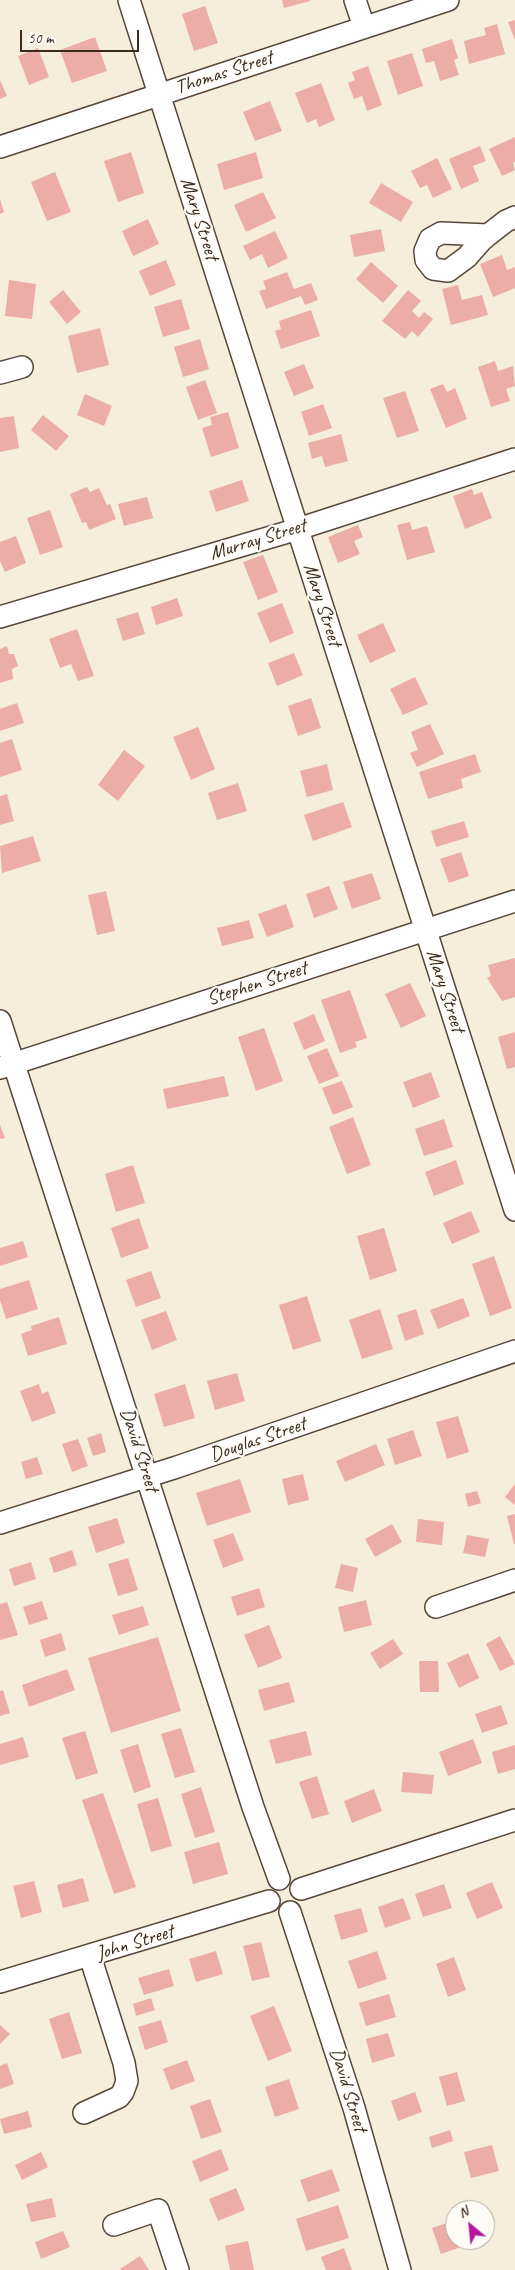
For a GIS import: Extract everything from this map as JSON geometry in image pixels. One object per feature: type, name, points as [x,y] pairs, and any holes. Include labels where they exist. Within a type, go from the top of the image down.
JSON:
[{"type":"street","name":"Mary Street","points":[[129,0],[515,1210]]},
{"type":"street","points":[[355,0],[364,27]]},
{"type":"street","name":"Thomas Street","points":[[0,146],[448,0]]},
{"type":"street","points":[[488,235],[506,221],[515,217]]},
{"type":"street","points":[[0,373],[22,367]]},
{"type":"street","name":"Murray Street","points":[[0,617],[298,529],[515,459]]},
{"type":"street","name":"Stephen Street","points":[[7,1066],[515,901]]},
{"type":"street","name":"David Street","points":[[0,1021],[7,1066],[147,1477],[278,1879]]},
{"type":"street","name":"Douglas Street","points":[[0,1523],[147,1477],[515,1351]]},
{"type":"street","points":[[436,1607],[515,1580]]},
{"type":"street","points":[[301,1889],[515,1820]]},
{"type":"street","points":[[290,1878],[299,1884],[301,1889],[302,1895],[299,1905],[290,1912],[277,1911],[269,1902],[270,1886],[278,1879],[290,1878]]},
{"type":"street","name":"John Street","points":[[0,1982],[269,1902]]},
{"type":"street","name":"David Street","points":[[290,1912],[354,2108],[400,2270]]},
{"type":"street","points":[[84,2113],[103,2106],[119,2097],[127,2081],[124,2063],[90,1956]]},
{"type":"street","points":[[114,2226],[158,2210],[178,2270]]},
{"type":"building","points":[[282,0],[310,0],[310,1],[284,8]]},
{"type":"building","points":[[205,6],[218,43],[194,51],[182,14]]},
{"type":"building","points":[[515,20],[515,40],[508,22]]},
{"type":"building","points":[[497,24],[505,54],[469,64],[464,41],[486,35],[484,28]]},
{"type":"building","points":[[95,37],[107,71],[72,83],[60,50]]},
{"type":"building","points":[[452,39],[458,58],[454,60],[459,75],[440,81],[434,61],[426,63],[422,49]]},
{"type":"building","points":[[38,48],[49,77],[29,85],[18,56]]},
{"type":"building","points":[[412,53],[423,86],[398,95],[387,61]]},
{"type":"building","points":[[368,66],[382,105],[367,111],[362,96],[354,99],[348,83],[355,80],[352,72]]},
{"type":"building","points":[[0,80],[7,96],[0,99]]},
{"type":"building","points":[[321,83],[335,120],[319,127],[316,119],[307,123],[295,93]]},
{"type":"building","points":[[270,101],[282,131],[255,141],[243,112]]},
{"type":"building","points":[[515,137],[515,162],[513,163],[515,170],[502,176],[489,149]]},
{"type":"building","points":[[480,146],[486,161],[473,166],[479,181],[461,189],[449,159]]},
{"type":"building","points":[[131,152],[144,193],[118,202],[104,161]]},
{"type":"building","points":[[256,152],[263,178],[224,190],[217,164]]},
{"type":"building","points":[[437,158],[452,189],[433,198],[427,185],[420,188],[411,171]]},
{"type":"building","points":[[55,172],[71,212],[47,221],[31,182]]},
{"type":"building","points":[[381,183],[413,202],[401,222],[369,203]]},
{"type":"building","points":[[263,192],[276,218],[246,232],[234,205]]},
{"type":"building","points":[[0,199],[4,212],[0,214]]},
{"type":"building","points":[[148,219],[159,244],[133,256],[122,231]]},
{"type":"building","points":[[381,229],[385,251],[354,257],[350,235]]},
{"type":"building","points":[[275,231],[288,258],[268,268],[262,254],[250,260],[243,246]]},
{"type":"building","points":[[502,255],[507,270],[515,267],[515,288],[493,297],[480,264]]},
{"type":"building","points":[[166,260],[176,285],[150,296],[139,271]]},
{"type":"building","points":[[371,262],[398,286],[383,303],[356,279]]},
{"type":"building","points":[[287,272],[294,289],[311,283],[318,300],[305,305],[301,296],[266,309],[259,291],[266,289],[263,281]]},
{"type":"building","points":[[9,280],[36,284],[32,319],[5,316]]},
{"type":"building","points":[[458,285],[462,300],[482,295],[488,315],[451,325],[442,289]]},
{"type":"building","points":[[63,290],[81,312],[67,324],[49,302]]},
{"type":"building","points":[[408,290],[421,301],[412,311],[419,318],[424,312],[433,319],[418,337],[412,331],[405,339],[382,321]]},
{"type":"building","points":[[181,299],[190,329],[163,337],[154,307]]},
{"type":"building","points":[[311,310],[320,336],[281,349],[275,331],[281,329],[279,321]]},
{"type":"building","points":[[100,328],[109,365],[77,373],[68,336]]},
{"type":"building","points":[[200,339],[209,369],[183,377],[174,347]]},
{"type":"building","points":[[495,361],[498,371],[513,366],[515,386],[506,389],[510,401],[491,407],[478,367]]},
{"type":"building","points":[[304,364],[314,388],[294,396],[284,372]]},
{"type":"building","points":[[205,380],[217,413],[198,420],[186,387]]},
{"type":"building","points":[[443,384],[447,392],[455,388],[467,419],[446,428],[430,389]]},
{"type":"building","points":[[405,391],[419,431],[397,438],[383,398]]},
{"type":"building","points":[[85,394],[112,406],[104,426],[77,415]]},
{"type":"building","points":[[323,404],[332,428],[309,436],[301,412]]},
{"type":"building","points":[[228,412],[239,448],[211,457],[202,428],[212,425],[210,417]]},
{"type":"building","points":[[43,415],[69,436],[56,451],[31,430]]},
{"type":"building","points":[[14,416],[19,448],[0,452],[0,418]]},
{"type":"building","points":[[341,434],[348,461],[325,467],[322,456],[312,459],[308,443]]},
{"type":"building","points":[[242,480],[249,501],[216,512],[209,491]]},
{"type":"building","points":[[87,487],[90,492],[99,488],[107,505],[110,504],[116,519],[89,530],[86,522],[82,523],[70,494]]},
{"type":"building","points":[[472,489],[474,495],[482,492],[492,518],[465,529],[453,496]]},
{"type":"building","points":[[147,497],[153,518],[124,526],[118,504]]},
{"type":"building","points":[[50,510],[63,547],[40,555],[27,518]]},
{"type":"building","points":[[410,522],[412,530],[427,526],[435,552],[407,560],[397,525]]},
{"type":"building","points":[[358,525],[363,537],[354,541],[360,554],[338,563],[328,537]]},
{"type":"building","points":[[16,536],[26,563],[5,572],[0,561],[0,542]]},
{"type":"building","points":[[263,555],[278,592],[258,600],[243,562]]},
{"type":"building","points":[[177,598],[183,616],[156,625],[151,607]]},
{"type":"building","points":[[282,603],[294,633],[270,643],[257,613]]},
{"type":"building","points":[[138,612],[145,634],[123,641],[116,619]]},
{"type":"building","points":[[383,623],[396,651],[370,663],[357,635]]},
{"type":"building","points":[[77,629],[94,676],[78,681],[71,664],[60,668],[49,639]]},
{"type":"building","points":[[7,646],[9,654],[14,654],[18,666],[12,669],[13,679],[0,683],[0,649]]},
{"type":"building","points":[[294,653],[303,675],[277,686],[268,663]]},
{"type":"building","points":[[415,677],[428,704],[403,715],[390,689]]},
{"type":"building","points":[[311,698],[321,728],[298,736],[288,706]]},
{"type":"building","points":[[17,703],[24,723],[0,731],[0,709]]},
{"type":"building","points":[[430,724],[444,754],[417,767],[410,753],[418,750],[411,732]]},
{"type":"building","points":[[198,727],[215,769],[191,780],[173,737]]},
{"type":"building","points":[[12,739],[22,770],[0,777],[0,743]]},
{"type":"building","points":[[124,750],[145,766],[118,801],[98,785]]},
{"type":"building","points":[[475,754],[481,772],[461,779],[463,788],[428,799],[419,772]]},
{"type":"building","points":[[327,764],[333,790],[307,797],[300,771]]},
{"type":"building","points":[[238,783],[247,811],[217,820],[208,793]]},
{"type":"building","points":[[7,794],[14,821],[0,825],[0,796]]},
{"type":"building","points":[[343,802],[352,827],[313,841],[304,815]]},
{"type":"building","points":[[464,821],[469,837],[436,847],[431,831]]},
{"type":"building","points":[[33,836],[41,861],[2,873],[0,846]]},
{"type":"building","points":[[461,852],[469,876],[449,883],[440,859]]},
{"type":"building","points":[[372,873],[381,899],[352,909],[343,882]]},
{"type":"building","points":[[329,886],[338,909],[314,918],[306,894]]},
{"type":"building","points":[[106,891],[115,931],[97,935],[88,895]]},
{"type":"building","points":[[286,904],[294,927],[267,937],[258,914]]},
{"type":"building","points":[[249,920],[254,938],[222,946],[217,928]]},
{"type":"building","points":[[515,958],[515,997],[502,1001],[487,978],[491,976],[488,965]]},
{"type":"building","points":[[410,983],[426,1016],[401,1028],[385,994]]},
{"type":"building","points":[[350,990],[367,1038],[355,1042],[357,1047],[340,1053],[321,1000]]},
{"type":"building","points":[[314,1014],[325,1041],[304,1050],[293,1023]]},
{"type":"building","points":[[264,1028],[283,1081],[256,1091],[238,1037]]},
{"type":"building","points":[[515,1032],[515,1067],[507,1069],[498,1037]]},
{"type":"building","points":[[327,1048],[339,1076],[319,1084],[307,1056]]},
{"type":"building","points":[[431,1072],[440,1097],[413,1108],[403,1082]]},
{"type":"building","points":[[224,1076],[229,1096],[167,1109],[163,1089]]},
{"type":"building","points":[[342,1081],[353,1107],[333,1115],[322,1088]]},
{"type":"building","points":[[353,1117],[371,1165],[347,1174],[329,1127]]},
{"type":"building","points":[[444,1119],[453,1147],[424,1156],[415,1129]]},
{"type":"building","points":[[0,1125],[5,1138],[0,1139]]},
{"type":"building","points":[[456,1160],[464,1184],[434,1196],[425,1172]]},
{"type":"building","points":[[133,1165],[145,1203],[116,1212],[105,1174]]},
{"type":"building","points":[[471,1211],[480,1232],[452,1244],[443,1223]]},
{"type":"building","points":[[139,1218],[149,1248],[121,1258],[111,1228]]},
{"type":"building","points":[[384,1228],[397,1271],[370,1280],[357,1236]]},
{"type":"building","points":[[23,1241],[28,1257],[0,1266],[0,1248]]},
{"type":"building","points":[[494,1256],[512,1308],[490,1316],[472,1264]]},
{"type":"building","points":[[151,1271],[161,1298],[136,1307],[126,1280]]},
{"type":"building","points":[[29,1280],[38,1309],[6,1319],[0,1300],[0,1289]]},
{"type":"building","points":[[307,1296],[321,1341],[293,1350],[279,1305]]},
{"type":"building","points":[[463,1298],[470,1316],[438,1329],[430,1310]]},
{"type":"building","points":[[380,1309],[393,1349],[362,1359],[349,1320]]},
{"type":"building","points":[[416,1309],[424,1334],[405,1341],[397,1315]]},
{"type":"building","points":[[166,1311],[177,1340],[152,1350],[141,1320]]},
{"type":"building","points":[[59,1317],[67,1344],[28,1356],[21,1334],[32,1330],[31,1326]]},
{"type":"building","points":[[237,1373],[245,1401],[215,1410],[207,1381]]},
{"type":"building","points":[[39,1384],[42,1394],[48,1391],[56,1413],[32,1422],[20,1391]]},
{"type":"building","points":[[185,1384],[195,1418],[164,1427],[154,1394]]},
{"type":"building","points":[[458,1416],[469,1452],[447,1459],[436,1422]]},
{"type":"building","points":[[413,1430],[422,1456],[395,1465],[387,1439]]},
{"type":"building","points":[[101,1433],[106,1452],[93,1456],[87,1438]]},
{"type":"building","points":[[78,1439],[88,1466],[72,1472],[62,1444]]},
{"type":"building","points":[[376,1444],[385,1465],[345,1482],[336,1461]]},
{"type":"building","points":[[37,1457],[43,1474],[26,1479],[21,1462]]},
{"type":"building","points":[[303,1474],[309,1500],[288,1505],[282,1479]]},
{"type":"building","points":[[240,1479],[251,1512],[207,1526],[196,1493]]},
{"type":"building","points":[[515,1484],[515,1505],[505,1497]]},
{"type":"building","points":[[477,1491],[481,1503],[468,1507],[465,1494]]},
{"type":"building","points":[[515,1514],[515,1544],[514,1544],[507,1516]]},
{"type":"building","points":[[117,1518],[125,1543],[96,1553],[88,1527]]},
{"type":"building","points":[[418,1519],[444,1522],[442,1545],[416,1542]]},
{"type":"building","points":[[392,1524],[402,1542],[375,1557],[365,1539]]},
{"type":"building","points":[[233,1533],[244,1560],[223,1568],[213,1540]]},
{"type":"building","points":[[467,1535],[489,1539],[485,1557],[463,1553]]},
{"type":"building","points":[[72,1550],[77,1565],[54,1573],[49,1558]]},
{"type":"building","points":[[128,1558],[138,1590],[118,1596],[108,1564]]},
{"type":"building","points":[[31,1562],[36,1579],[14,1586],[9,1569]]},
{"type":"building","points":[[341,1564],[358,1568],[353,1592],[335,1588]]},
{"type":"building","points":[[259,1588],[265,1607],[237,1616],[231,1597]]},
{"type":"building","points":[[366,1600],[372,1625],[344,1632],[338,1607]]},
{"type":"building","points":[[42,1601],[48,1619],[29,1625],[23,1607]]},
{"type":"building","points":[[7,1602],[18,1635],[0,1640],[0,1604]]},
{"type":"building","points":[[143,1606],[149,1625],[119,1635],[112,1615]]},
{"type":"building","points":[[269,1625],[282,1658],[258,1668],[244,1635]]},
{"type":"building","points":[[61,1633],[66,1650],[45,1657],[40,1640]]},
{"type":"building","points":[[500,1636],[515,1664],[500,1671],[486,1644]]},
{"type":"building","points":[[158,1637],[181,1711],[111,1733],[88,1658]]},
{"type":"building","points":[[393,1639],[403,1654],[380,1669],[370,1653]]},
{"type":"building","points":[[468,1653],[479,1678],[459,1688],[447,1663]]},
{"type":"building","points":[[419,1661],[438,1661],[439,1692],[420,1692]]},
{"type":"building","points":[[67,1669],[75,1690],[29,1707],[22,1685]]},
{"type":"building","points":[[289,1682],[295,1702],[264,1711],[258,1690]]},
{"type":"building","points":[[3,1690],[10,1713],[0,1716],[0,1691]]},
{"type":"building","points":[[501,1705],[508,1724],[482,1733],[475,1714]]},
{"type":"building","points":[[181,1728],[195,1772],[175,1778],[161,1734]]},
{"type":"building","points":[[85,1731],[98,1773],[76,1780],[62,1738]]},
{"type":"building","points":[[306,1731],[312,1755],[276,1764],[269,1740]]},
{"type":"building","points":[[23,1737],[29,1757],[0,1765],[0,1744]]},
{"type":"building","points":[[473,1739],[482,1763],[448,1776],[439,1752]]},
{"type":"building","points":[[138,1744],[151,1787],[134,1793],[120,1750]]},
{"type":"building","points":[[515,1745],[515,1769],[498,1774],[492,1752]]},
{"type":"building","points":[[403,1772],[434,1775],[432,1794],[401,1792]]},
{"type":"building","points":[[317,1776],[329,1814],[312,1819],[299,1782]]},
{"type":"building","points":[[201,1787],[215,1832],[195,1838],[181,1794]]},
{"type":"building","points":[[374,1789],[382,1811],[352,1823],[344,1801]]},
{"type":"building","points":[[103,1793],[136,1887],[114,1894],[82,1800]]},
{"type":"building","points":[[158,1798],[172,1846],[151,1852],[137,1804]]},
{"type":"building","points":[[219,1842],[228,1874],[193,1884],[184,1852]]},
{"type":"building","points":[[83,1878],[89,1901],[63,1908],[57,1885]]},
{"type":"building","points":[[34,1881],[42,1912],[21,1918],[13,1886]]},
{"type":"building","points":[[492,1882],[503,1908],[477,1919],[466,1893]]},
{"type":"building","points":[[444,1884],[452,1908],[423,1917],[415,1894]]},
{"type":"building","points":[[403,1898],[411,1919],[385,1928],[378,1907]]},
{"type":"building","points":[[361,1908],[368,1932],[341,1940],[334,1915]]},
{"type":"building","points":[[261,1942],[270,1977],[252,1981],[243,1946]]},
{"type":"building","points":[[216,1951],[223,1974],[196,1982],[189,1959]]},
{"type":"building","points":[[377,1951],[387,1979],[358,1989],[348,1961]]},
{"type":"building","points":[[454,1957],[466,1990],[448,1997],[436,1964]]},
{"type":"building","points":[[169,1969],[174,1986],[144,1995],[138,1978]]},
{"type":"building","points":[[389,1994],[396,2017],[366,2026],[359,2003]]},
{"type":"building","points":[[151,1998],[155,2010],[136,2016],[133,2004]]},
{"type":"building","points":[[274,2006],[292,2051],[268,2061],[250,2016]]},
{"type":"building","points":[[69,2012],[82,2053],[62,2059],[49,2019]]},
{"type":"building","points":[[161,2020],[168,2042],[145,2050],[138,2027]]},
{"type":"building","points":[[0,2025],[10,2034],[0,2044]]},
{"type":"building","points":[[388,2033],[395,2056],[372,2063],[366,2039]]},
{"type":"building","points":[[187,2060],[195,2081],[171,2090],[163,2069]]},
{"type":"building","points":[[7,2063],[14,2084],[0,2089],[0,2066]]},
{"type":"building","points":[[457,2072],[465,2101],[447,2106],[439,2077]]},
{"type":"building","points":[[289,2079],[299,2109],[275,2117],[265,2087]]},
{"type":"building","points":[[415,2092],[422,2112],[398,2121],[391,2101]]},
{"type":"building","points":[[210,2099],[222,2132],[201,2139],[190,2106]]},
{"type":"building","points":[[28,2111],[32,2127],[4,2134],[0,2119]]},
{"type":"building","points":[[450,2130],[453,2141],[432,2148],[429,2137]]},
{"type":"building","points":[[492,2145],[499,2171],[471,2178],[464,2152]]},
{"type":"building","points":[[221,2149],[229,2170],[200,2182],[192,2161]]},
{"type":"building","points":[[41,2152],[48,2167],[22,2180],[15,2165]]},
{"type":"building","points":[[332,2169],[340,2191],[308,2202],[300,2180]]},
{"type":"building","points":[[236,2188],[245,2210],[218,2221],[209,2199]]},
{"type":"building","points":[[52,2198],[56,2217],[31,2222],[26,2204]]},
{"type":"building","points":[[338,2205],[349,2238],[306,2251],[296,2219]]},
{"type":"building","points":[[445,2224],[445,2250],[452,2250],[441,2254],[432,2228]]},
{"type":"building","points":[[63,2231],[70,2247],[41,2259],[35,2242]]},
{"type":"building","points":[[248,2241],[254,2270],[230,2270],[225,2246]]},
{"type":"building","points":[[344,2248],[352,2270],[326,2270],[321,2257]]},
{"type":"building","points":[[140,2256],[149,2270],[120,2269]]}]
